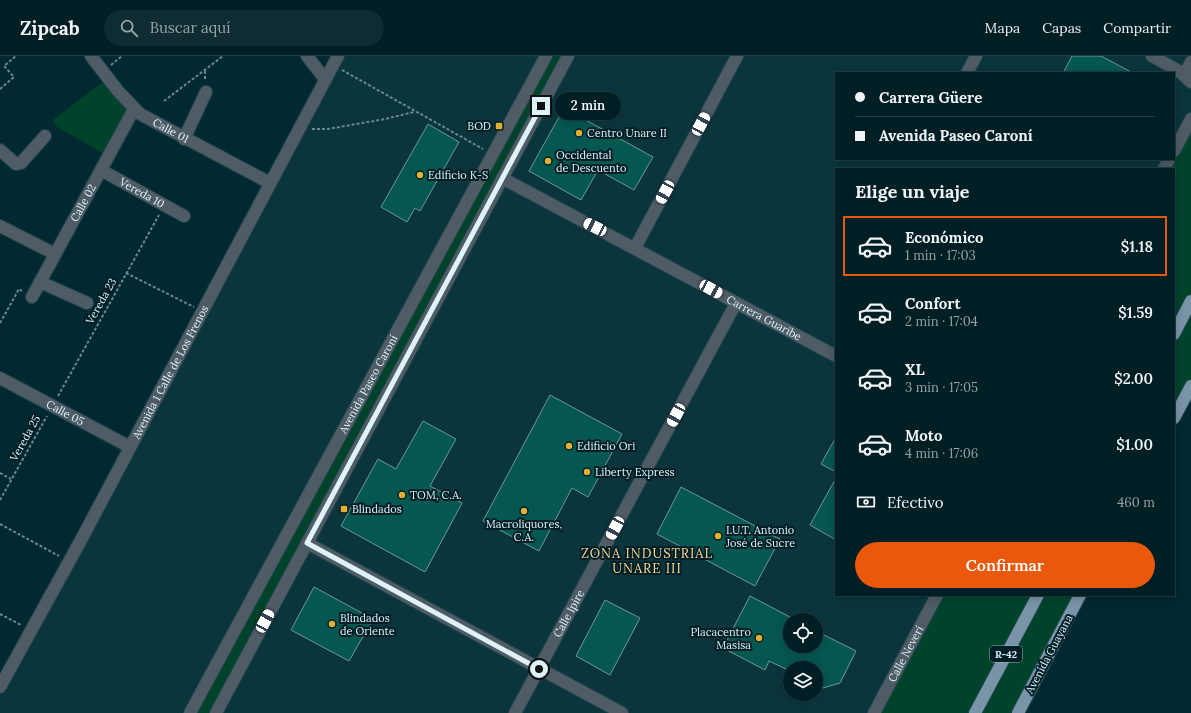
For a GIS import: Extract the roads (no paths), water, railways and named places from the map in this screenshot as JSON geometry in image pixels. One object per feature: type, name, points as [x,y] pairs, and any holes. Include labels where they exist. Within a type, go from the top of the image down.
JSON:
[{"type":"main road","points":[[1175,332],[1191,300]]},
{"type":"main road","points":[[1175,416],[1191,386]]},
{"type":"main road","name":"R-42","points":[[975,713],[1037,596]]},
{"type":"main road","name":"Avenida Guayana","points":[[1018,713],[1079,596]]},
{"type":"street","name":"Calle 01","points":[[91,56],[134,109],[150,120],[184,139],[270,183]]},
{"type":"street","points":[[307,56],[325,79]]},
{"type":"street","name":"Avenida Paseo Caroní","points":[[190,713],[546,56]]},
{"type":"street","name":"Avenida Paseo Caroní","points":[[216,713],[568,56]]},
{"type":"street","points":[[635,248],[737,56]]},
{"type":"street","points":[[968,72],[976,56]]},
{"type":"street","points":[[1152,56],[1187,79],[1191,62]]},
{"type":"street","name":"Avenida 1 Calle de Los Frenos","points":[[1,683],[69,562],[335,61]]},
{"type":"street","points":[[184,139],[206,92]]},
{"type":"street","name":"Calle 02","points":[[32,297],[134,109]]},
{"type":"street","points":[[1175,149],[1191,119]]},
{"type":"street","points":[[0,150],[16,164],[21,163],[45,136]]},
{"type":"street","name":"Vereda 10","points":[[101,170],[184,216]]},
{"type":"street","name":"Carrera Guaribe","points":[[502,178],[835,355]]},
{"type":"street","points":[[0,226],[55,254]]},
{"type":"street","points":[[40,282],[87,303]]},
{"type":"street","name":"Calle Ipire","points":[[515,713],[736,303]]},
{"type":"street","name":"Calle 05","points":[[0,378],[130,447]]},
{"type":"street","points":[[307,543],[622,713]]},
{"type":"street","name":"Calle Neverí","points":[[874,713],[936,596]]},
{"type":"place","name":"BOD","points":[[499,126]]},
{"type":"place","name":"Centro Unare II","points":[[579,133]]},
{"type":"place","name":"Occidental de Descuento","points":[[548,161]]},
{"type":"place","name":"Edificio K-S","points":[[420,175]]},
{"type":"place","name":"Edificio Ori","points":[[569,446]]},
{"type":"place","name":"Liberty Express","points":[[587,472]]},
{"type":"place","name":"TOM, C.A.","points":[[402,495]]},
{"type":"place","name":"Blindados","points":[[344,509]]},
{"type":"place","name":"Macroliquores, C.A.","points":[[524,511]]},
{"type":"place","name":"I.U.T. Antonio José de Sucre","points":[[718,536]]},
{"type":"place","name":"Blindados de Oriente","points":[[332,624]]},
{"type":"place","name":"Placacentro Masisa","points":[[759,638]]},
{"type":"district","name":"ZONA INDUSTRIAL UNARE III","points":[[647,560]]}]
